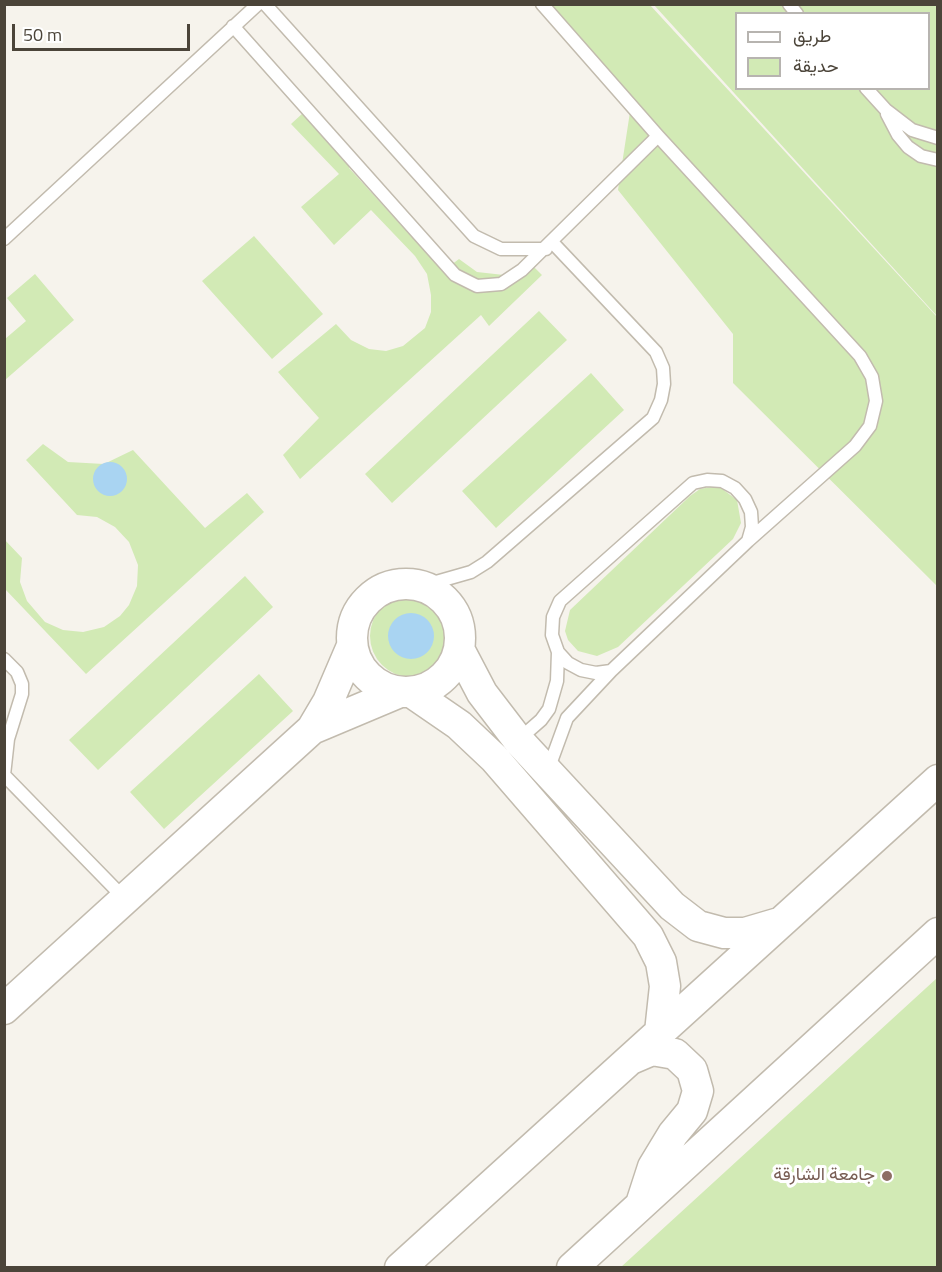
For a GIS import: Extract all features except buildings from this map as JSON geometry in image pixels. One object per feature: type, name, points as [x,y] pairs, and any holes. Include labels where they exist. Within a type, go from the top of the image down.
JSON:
[{"type":"street","points":[[4,1009],[312,729],[328,702],[352,646],[355,619],[370,597],[386,587],[404,583],[422,586],[440,595],[454,611],[460,630],[459,651],[453,666],[442,679],[428,688],[406,692],[312,729]]},
{"type":"street","points":[[352,646],[357,663],[368,677],[383,688],[406,692],[459,725],[506,749]]},
{"type":"street","points":[[459,651],[482,693],[506,749],[534,783],[583,863],[648,936],[661,962],[665,986],[660,1032]]},
{"type":"street","points":[[400,1268],[938,780]]},
{"type":"street","points":[[534,783],[609,839],[672,906],[698,926],[724,933],[745,933],[782,922]]},
{"type":"street","points":[[583,863],[609,839]]},
{"type":"street","points":[[572,1268],[938,933]]},
{"type":"street","points":[[631,1059],[652,1050],[675,1054],[692,1070],[698,1091],[692,1112],[673,1134],[653,1167],[640,1207]]},
{"type":"lane","points":[[4,239],[258,4]]},
{"type":"lane","points":[[265,4],[474,236],[501,249],[549,246],[656,352],[663,376],[661,399],[653,418],[487,562],[456,578],[422,586]]},
{"type":"lane","points":[[534,783],[567,718],[611,671],[748,541],[864,437],[874,413],[875,389],[872,377],[860,356],[658,136],[542,4]]},
{"type":"lane","points":[[233,26],[455,275],[477,286],[501,284],[511,279],[549,246],[658,136]]},
{"type":"lane","points":[[868,90],[886,110],[912,130],[923,136],[938,138]]},
{"type":"lane","points":[[886,110],[898,135],[908,147],[921,156],[938,160]]},
{"type":"lane","points":[[506,749],[541,720],[549,709],[557,681],[558,652],[552,635],[553,617],[560,601],[693,483],[707,480],[722,482],[735,488],[746,499],[751,512],[752,527],[748,541]]},
{"type":"lane","points":[[558,652],[568,663],[581,670],[596,673],[611,671]]},
{"type":"lane","points":[[4,659],[17,672],[22,684],[22,694],[8,739],[4,775],[124,899]]},
{"type":"green space","points":[[547,5],[650,5],[937,317],[937,586],[733,383],[733,334],[618,190],[632,99]]},
{"type":"green space","points":[[654,5],[937,5],[937,316]]},
{"type":"green space","points":[[303,113],[350,161],[349,168],[443,271],[459,259],[477,272],[504,275],[530,263],[542,275],[489,326],[481,315],[300,479],[283,455],[319,418],[278,372],[336,324],[351,340],[369,349],[386,351],[403,346],[425,328],[431,312],[427,274],[415,256],[371,210],[334,245],[301,207],[339,174],[291,124]]},
{"type":"green space","points":[[254,236],[323,314],[272,359],[202,281]]},
{"type":"green space","points":[[35,274],[74,320],[5,380],[5,339],[26,321],[7,298]]},
{"type":"green space","points":[[539,311],[567,340],[392,503],[365,474]]},
{"type":"green space","points":[[591,373],[624,410],[496,528],[462,491]]},
{"type":"green space","points":[[43,444],[68,462],[104,464],[133,450],[205,528],[247,493],[264,512],[86,674],[5,589],[4,539],[22,558],[20,582],[27,601],[45,622],[63,630],[83,632],[104,627],[120,616],[129,605],[137,586],[138,565],[129,542],[115,527],[97,517],[77,515],[26,460]]},
{"type":"green space","points":[[721,488],[737,500],[741,523],[733,539],[618,647],[597,656],[578,651],[568,640],[565,631],[570,610],[690,496],[700,489]]},
{"type":"green space","points":[[245,576],[273,607],[98,770],[69,740]]},
{"type":"green space","points":[[411,595],[427,598],[440,607],[449,620],[452,636],[449,652],[440,665],[427,674],[411,677],[395,674],[382,665],[373,652],[370,636],[373,620],[382,607],[395,598]]},
{"type":"green space","points":[[259,674],[293,711],[164,829],[130,792]]},
{"type":"green space","points":[[937,978],[937,1267],[621,1267]]},
{"type":"water","points":[[110,462],[122,467],[127,479],[122,491],[110,496],[98,491],[93,479],[98,467]]},
{"type":"water","points":[[411,613],[427,620],[434,636],[427,652],[411,659],[395,652],[388,636],[395,620]]},
{"type":"place","name":"جامعة الشارقة","points":[[887,1176]]}]
